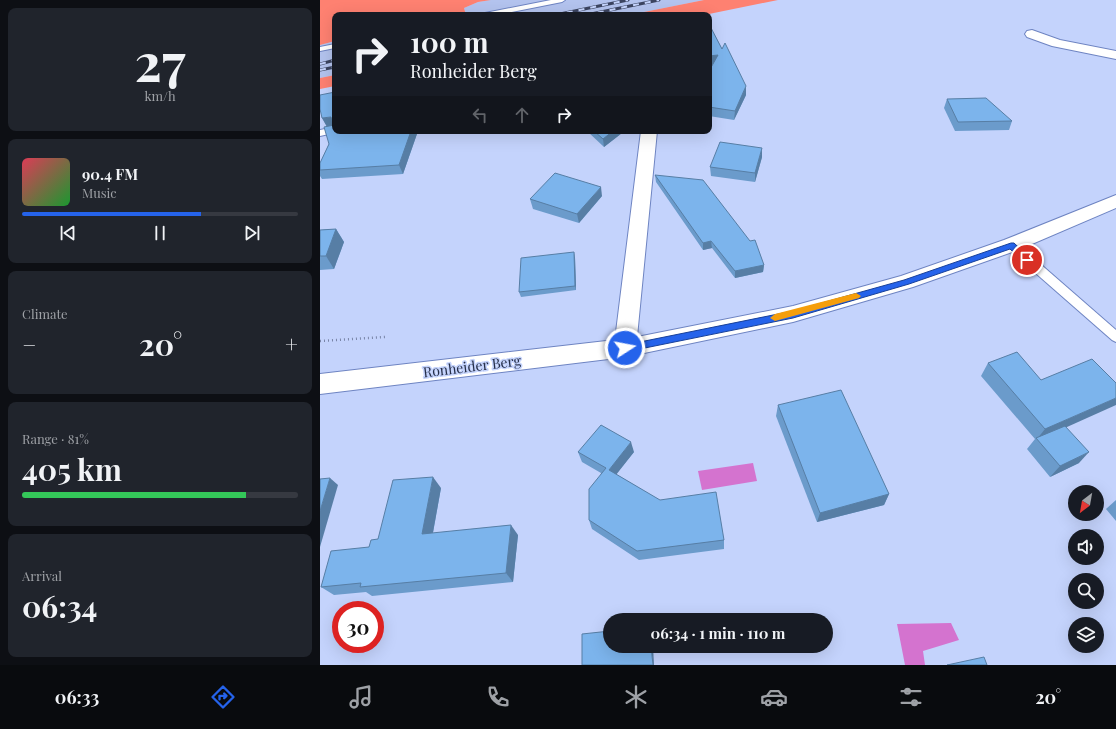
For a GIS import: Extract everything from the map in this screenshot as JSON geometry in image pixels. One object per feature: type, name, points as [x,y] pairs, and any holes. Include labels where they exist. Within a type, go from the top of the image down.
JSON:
[{"type":"street","points":[[1032,34],[1057,43],[1116,55]]},
{"type":"street","points":[[625,348],[649,134]]},
{"type":"street","name":"Ronheider Berg","points":[[320,384],[625,348],[793,314],[906,282],[1011,245],[1116,201]]},
{"type":"lane","points":[[501,12],[562,0]]},
{"type":"lane","points":[[320,49],[332,47]]},
{"type":"lane","points":[[320,133],[332,131]]},
{"type":"lane","points":[[1011,245],[1035,268],[1116,337]]},
{"type":"path","points":[[320,341],[385,337]]},
{"type":"shaded area","points":[[320,0],[491,0],[478,2],[464,8],[465,12],[332,12],[332,42],[320,45]]},
{"type":"shaded area","points":[[491,0],[704,0],[644,12],[465,12],[464,8],[478,2]]},
{"type":"shaded area","points":[[704,0],[778,0],[712,13],[712,12],[644,12]]},
{"type":"shaded area","points":[[332,42],[332,76],[320,78],[320,45]]},
{"type":"shaded area","points":[[332,76],[332,87],[320,89],[320,78]]},
{"type":"shaded area","points":[[753,463],[757,481],[702,490],[698,471]]},
{"type":"shaded area","points":[[951,623],[959,640],[923,651],[925,665],[905,665],[897,624]]},
{"type":"building","points":[[712,30],[722,49],[725,43],[746,86],[735,111],[712,107],[712,66],[718,55],[712,56]]},
{"type":"building","points":[[332,93],[332,121],[331,117],[322,118],[320,109],[320,95]]},
{"type":"building","points":[[986,98],[1012,121],[958,122],[947,99]]},
{"type":"building","points":[[332,125],[332,134],[410,134],[399,165],[320,170],[320,163],[329,144],[324,127]]},
{"type":"building","points":[[597,134],[609,134],[603,139]]},
{"type":"building","points":[[720,142],[762,148],[755,173],[710,167]]},
{"type":"building","points":[[555,173],[601,187],[577,214],[530,199]]},
{"type":"building","points":[[655,175],[703,180],[750,241],[755,240],[764,265],[735,271],[711,241],[703,243]]},
{"type":"building","points":[[336,229],[326,256],[320,256],[320,230]]},
{"type":"building","points":[[574,252],[575,286],[519,292],[521,258]]},
{"type":"building","points":[[1017,352],[1041,380],[1092,359],[1116,383],[1116,398],[1045,429],[988,363]]},
{"type":"building","points":[[841,390],[889,494],[820,513],[778,405]]},
{"type":"building","points":[[601,425],[631,442],[609,470],[660,500],[716,492],[724,540],[637,551],[589,520],[589,489],[606,468],[578,452]]},
{"type":"building","points":[[1065,426],[1089,452],[1060,466],[1036,438]]},
{"type":"building","points":[[433,477],[422,534],[511,525],[506,573],[360,587],[361,583],[321,587],[331,551],[369,547],[371,540],[378,539],[393,480]]},
{"type":"building","points":[[330,478],[320,511],[320,479]]},
{"type":"building","points":[[603,632],[603,653],[652,653],[653,665],[582,665],[582,634]]},
{"type":"building","points":[[984,657],[987,665],[947,665]]},
{"type":"railway","points":[[570,12],[628,0]]},
{"type":"railway","points":[[601,12],[659,0]]},
{"type":"railway","points":[[320,64],[332,61]]},
{"type":"railway","points":[[320,70],[332,68]]},
{"type":"slow traffic","points":[[775,318],[856,296]]},
{"type":"route","points":[[625,348],[793,314],[906,282],[1011,245],[1027,260]]}]
